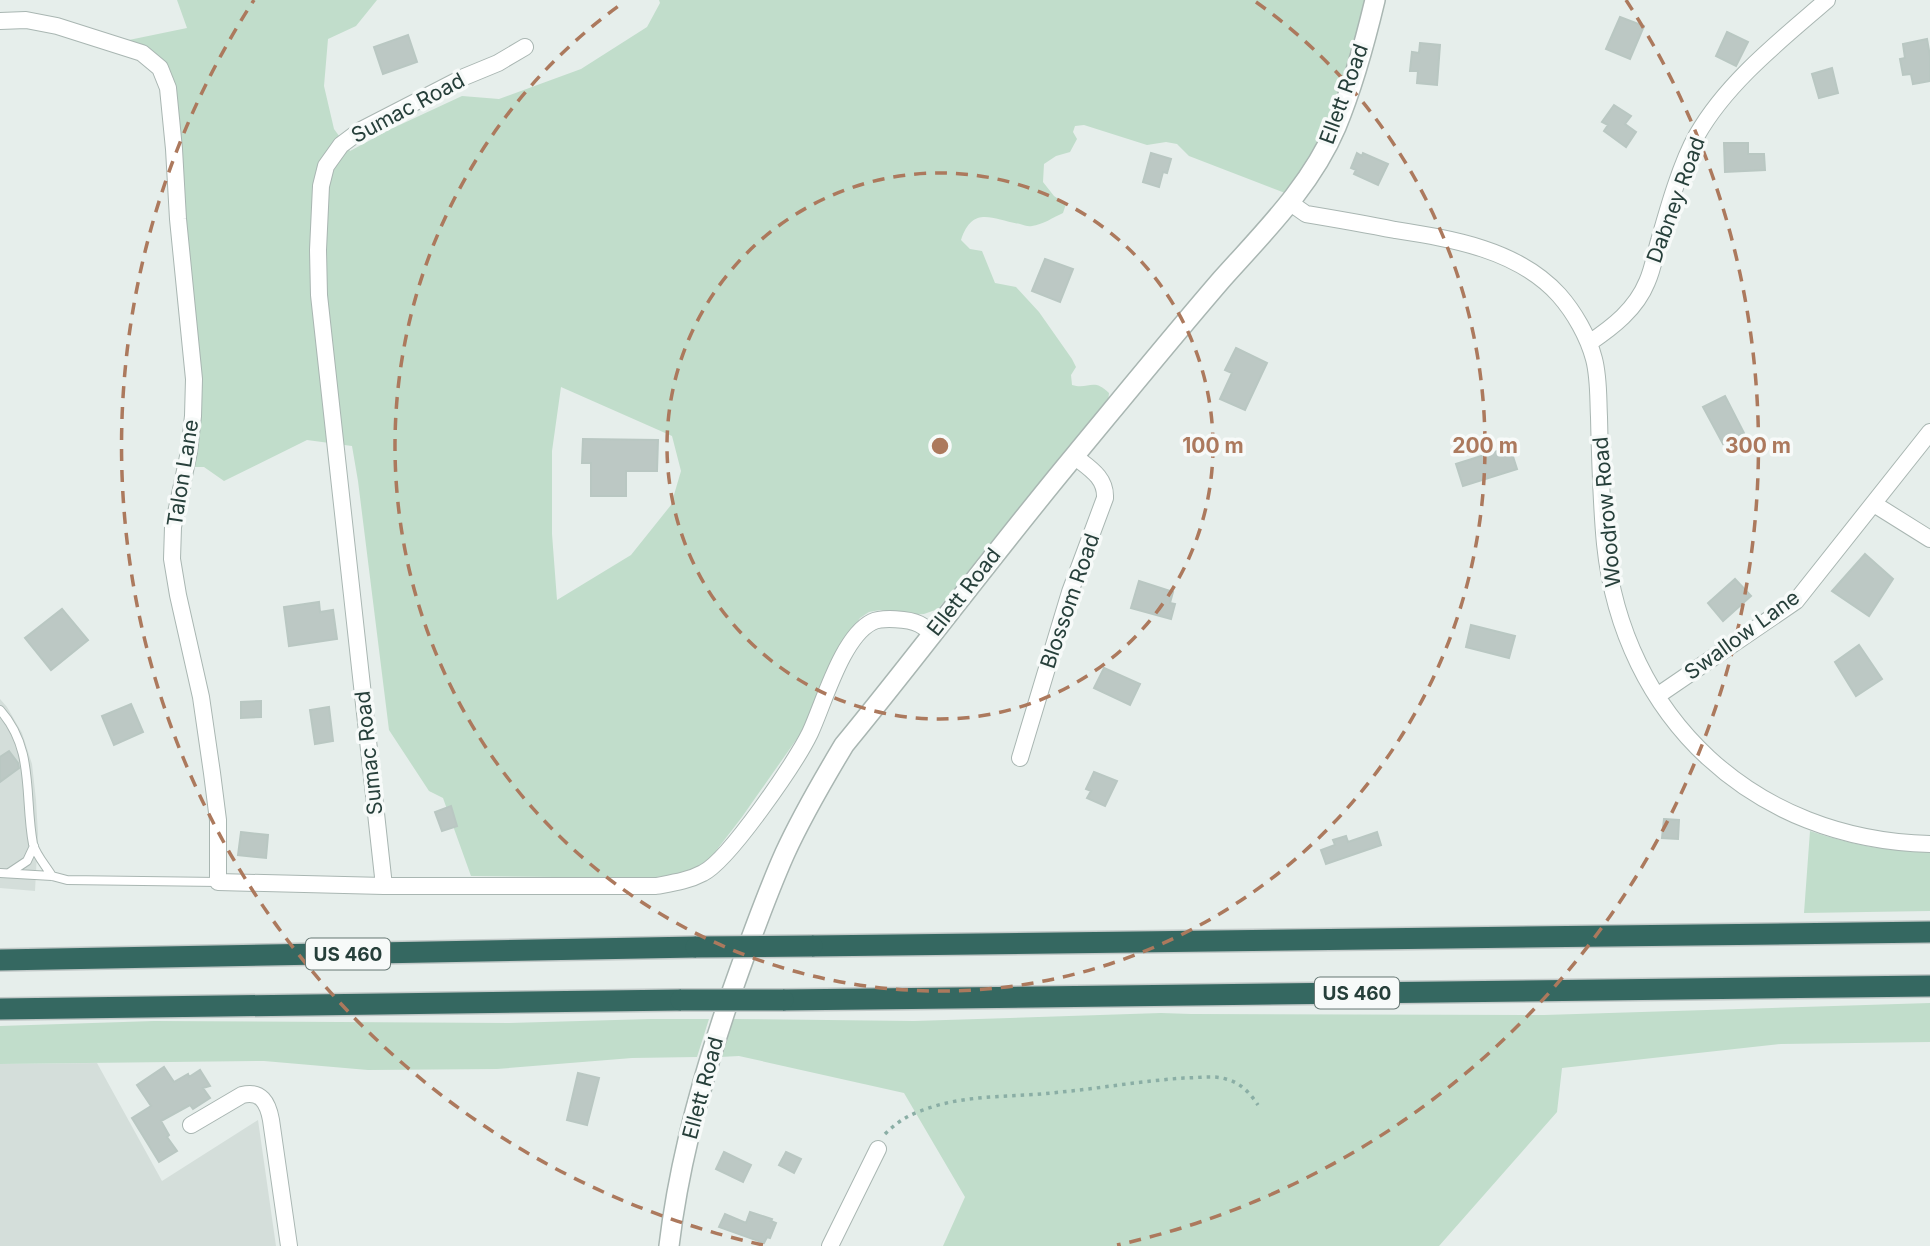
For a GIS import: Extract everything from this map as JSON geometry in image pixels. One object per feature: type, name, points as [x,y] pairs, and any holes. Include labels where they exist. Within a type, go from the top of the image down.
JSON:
[{"type":"highway","name":"US 460","points":[[0,960],[696,947],[1930,932]]},
{"type":"highway","name":"US 460","points":[[0,1009],[1930,986]]},
{"type":"street","name":"Ellett Road","points":[[669,1246],[690,1131],[712,1048],[758,917],[786,851],[844,745],[1074,456],[1289,202],[1314,168],[1336,128],[1375,0]]},
{"type":"street","name":"Dabney Road","points":[[1589,343],[1617,324],[1635,303],[1647,283],[1663,226],[1697,135],[1713,112],[1755,64],[1827,0]]},
{"type":"street","name":"Talon Lane","points":[[0,21],[26,20],[57,26],[142,53],[160,68],[168,88],[194,379],[189,452],[173,527],[172,559],[201,697],[212,772],[218,820],[218,882]]},
{"type":"street","name":"Sumac Road","points":[[384,886],[319,295],[321,186],[326,166],[341,145],[360,130],[464,77],[498,63],[525,47]]},
{"type":"street","name":"Woodrow Road","points":[[1289,202],[1306,214],[1470,243],[1517,263],[1535,274],[1559,295],[1577,320],[1595,360],[1603,515],[1611,583],[1625,633],[1657,696],[1679,726],[1711,761],[1738,784],[1755,794],[1834,830],[1885,841],[1930,844]]},
{"type":"street","name":"Swallow Lane","points":[[1657,696],[1796,601],[1930,432]]},
{"type":"street","name":"Blossom Road","points":[[1020,758],[1070,592],[1105,498],[1100,477],[1074,456]]},
{"type":"street","points":[[1874,504],[1930,539]]},
{"type":"street","points":[[218,882],[384,886],[656,886],[682,882],[705,872],[729,850],[749,824],[808,735],[834,675],[858,633],[873,621],[896,619],[917,623],[932,633]]},
{"type":"street","points":[[191,1125],[242,1094],[250,1093],[262,1098],[271,1120],[289,1246]]},
{"type":"street","points":[[830,1246],[878,1149]]},
{"type":"lane","points":[[0,710],[18,736],[26,762],[34,846],[52,876]]},
{"type":"lane","points":[[5,873],[27,860],[34,846]]},
{"type":"lane","points":[[5,873],[52,876],[67,880],[218,882]]},
{"type":"path","points":[[878,1149],[884,1135],[899,1120],[937,1105],[991,1097],[1213,1077],[1226,1078],[1237,1083],[1250,1093],[1258,1105]]},
{"type":"shaded area","points":[[0,699],[22,733],[32,764],[38,834],[35,891],[0,888]]},
{"type":"shaded area","points":[[97,1063],[162,1181],[258,1120],[276,1246],[0,1246],[0,1064]]},
{"type":"green space","points":[[177,0],[377,0],[356,26],[328,39],[324,86],[334,129],[350,151],[462,96],[499,99],[581,69],[647,27],[660,3],[659,0],[1367,0],[1345,76],[1326,125],[1285,193],[1189,156],[1177,144],[1166,142],[1147,145],[1084,125],[1075,126],[1073,132],[1077,139],[1070,152],[1056,156],[1044,164],[1043,182],[1054,196],[1066,204],[1063,213],[1044,223],[1030,226],[985,217],[971,222],[961,240],[970,249],[982,251],[995,283],[1016,287],[1039,312],[1076,367],[1071,375],[1072,385],[1095,385],[1104,388],[1109,393],[1108,402],[938,609],[909,615],[880,610],[869,612],[860,618],[821,685],[803,730],[712,856],[696,868],[673,875],[648,878],[471,876],[443,798],[429,791],[389,730],[352,446],[307,440],[224,481],[204,467],[189,467],[197,422],[173,85],[124,41],[187,28]],"holes":[[[561,387],[672,436],[681,471],[671,505],[631,555],[557,600],[552,534],[552,451]]]},
{"type":"green space","points":[[1810,831],[1869,846],[1930,852],[1930,911],[1804,913]]},
{"type":"green space","points":[[1930,1003],[1930,1042],[1781,1044],[1562,1068],[1557,1112],[1439,1246],[943,1246],[965,1197],[904,1093],[739,1056],[720,1057],[733,1019],[914,1021],[1161,1013],[1544,1015]]},
{"type":"green space","points":[[709,1019],[697,1057],[632,1058],[497,1069],[368,1070],[264,1061],[0,1064],[0,1026],[154,1021],[509,1023]]},
{"type":"building","points":[[1620,17],[1644,26],[1630,59],[1606,49]]},
{"type":"building","points":[[1727,32],[1748,42],[1736,66],[1716,56]]},
{"type":"building","points":[[408,35],[417,62],[383,74],[374,47]]},
{"type":"building","points":[[1927,39],[1930,81],[1913,84],[1911,74],[1903,75],[1900,59],[1905,58],[1903,44]]},
{"type":"building","points":[[1420,43],[1440,45],[1437,85],[1417,83],[1418,71],[1410,71],[1412,52],[1419,53]]},
{"type":"building","points":[[1832,68],[1838,93],[1819,98],[1812,74]]},
{"type":"building","points":[[1614,105],[1631,116],[1625,124],[1636,132],[1626,147],[1604,131],[1608,125],[1602,122]]},
{"type":"building","points":[[1724,143],[1748,143],[1748,154],[1764,154],[1765,170],[1725,172]]},
{"type":"building","points":[[1151,153],[1171,159],[1167,173],[1163,172],[1159,187],[1143,182]]},
{"type":"building","points":[[1357,153],[1388,164],[1378,185],[1354,174],[1356,170],[1351,168]]},
{"type":"building","points":[[1045,259],[1073,269],[1060,302],[1032,291]]},
{"type":"building","points":[[1236,348],[1267,363],[1245,410],[1220,399],[1232,373],[1225,370]]},
{"type":"building","points":[[1725,396],[1744,433],[1723,444],[1703,407]]},
{"type":"building","points":[[583,439],[658,440],[657,471],[626,471],[626,496],[591,496],[591,463],[582,463]]},
{"type":"building","points":[[1510,447],[1517,469],[1463,486],[1456,464]]},
{"type":"building","points":[[1865,554],[1893,579],[1869,616],[1832,591]]},
{"type":"building","points":[[1735,579],[1751,596],[1723,621],[1708,603]]},
{"type":"building","points":[[1139,581],[1173,592],[1170,603],[1175,604],[1171,619],[1131,608]]},
{"type":"building","points":[[319,602],[320,612],[333,610],[337,639],[289,646],[284,607]]},
{"type":"building","points":[[62,609],[88,640],[51,670],[25,638]]},
{"type":"building","points":[[1471,625],[1515,636],[1509,658],[1466,647]]},
{"type":"building","points":[[1859,645],[1882,679],[1856,696],[1835,662]]},
{"type":"building","points":[[1104,668],[1140,684],[1130,705],[1094,688]]},
{"type":"building","points":[[261,701],[261,717],[241,718],[241,702]]},
{"type":"building","points":[[131,704],[143,732],[114,745],[102,716]]},
{"type":"building","points":[[329,707],[333,741],[315,744],[310,710]]},
{"type":"building","points":[[9,751],[19,768],[0,782],[0,757]]},
{"type":"building","points":[[1094,772],[1117,781],[1105,806],[1087,798],[1091,791],[1086,789]]},
{"type":"building","points":[[451,806],[457,826],[442,831],[435,812]]},
{"type":"building","points":[[1664,819],[1679,820],[1678,839],[1662,838]]},
{"type":"building","points":[[241,832],[268,835],[266,858],[238,855]]},
{"type":"building","points":[[1377,832],[1381,845],[1326,864],[1321,850],[1335,845],[1333,840],[1346,836],[1348,842]]},
{"type":"building","points":[[164,1067],[174,1082],[200,1070],[210,1086],[203,1088],[210,1098],[193,1109],[190,1105],[161,1121],[169,1135],[167,1137],[177,1151],[159,1162],[132,1118],[151,1106],[137,1085]]},
{"type":"building","points":[[578,1073],[599,1078],[587,1125],[567,1120]]},
{"type":"building","points":[[724,1152],[751,1165],[743,1182],[716,1169]]},
{"type":"building","points":[[786,1152],[801,1159],[794,1173],[779,1165]]},
{"type":"building","points":[[750,1212],[772,1219],[771,1221],[776,1223],[770,1238],[767,1237],[764,1243],[719,1227],[725,1214],[746,1223]]}]
